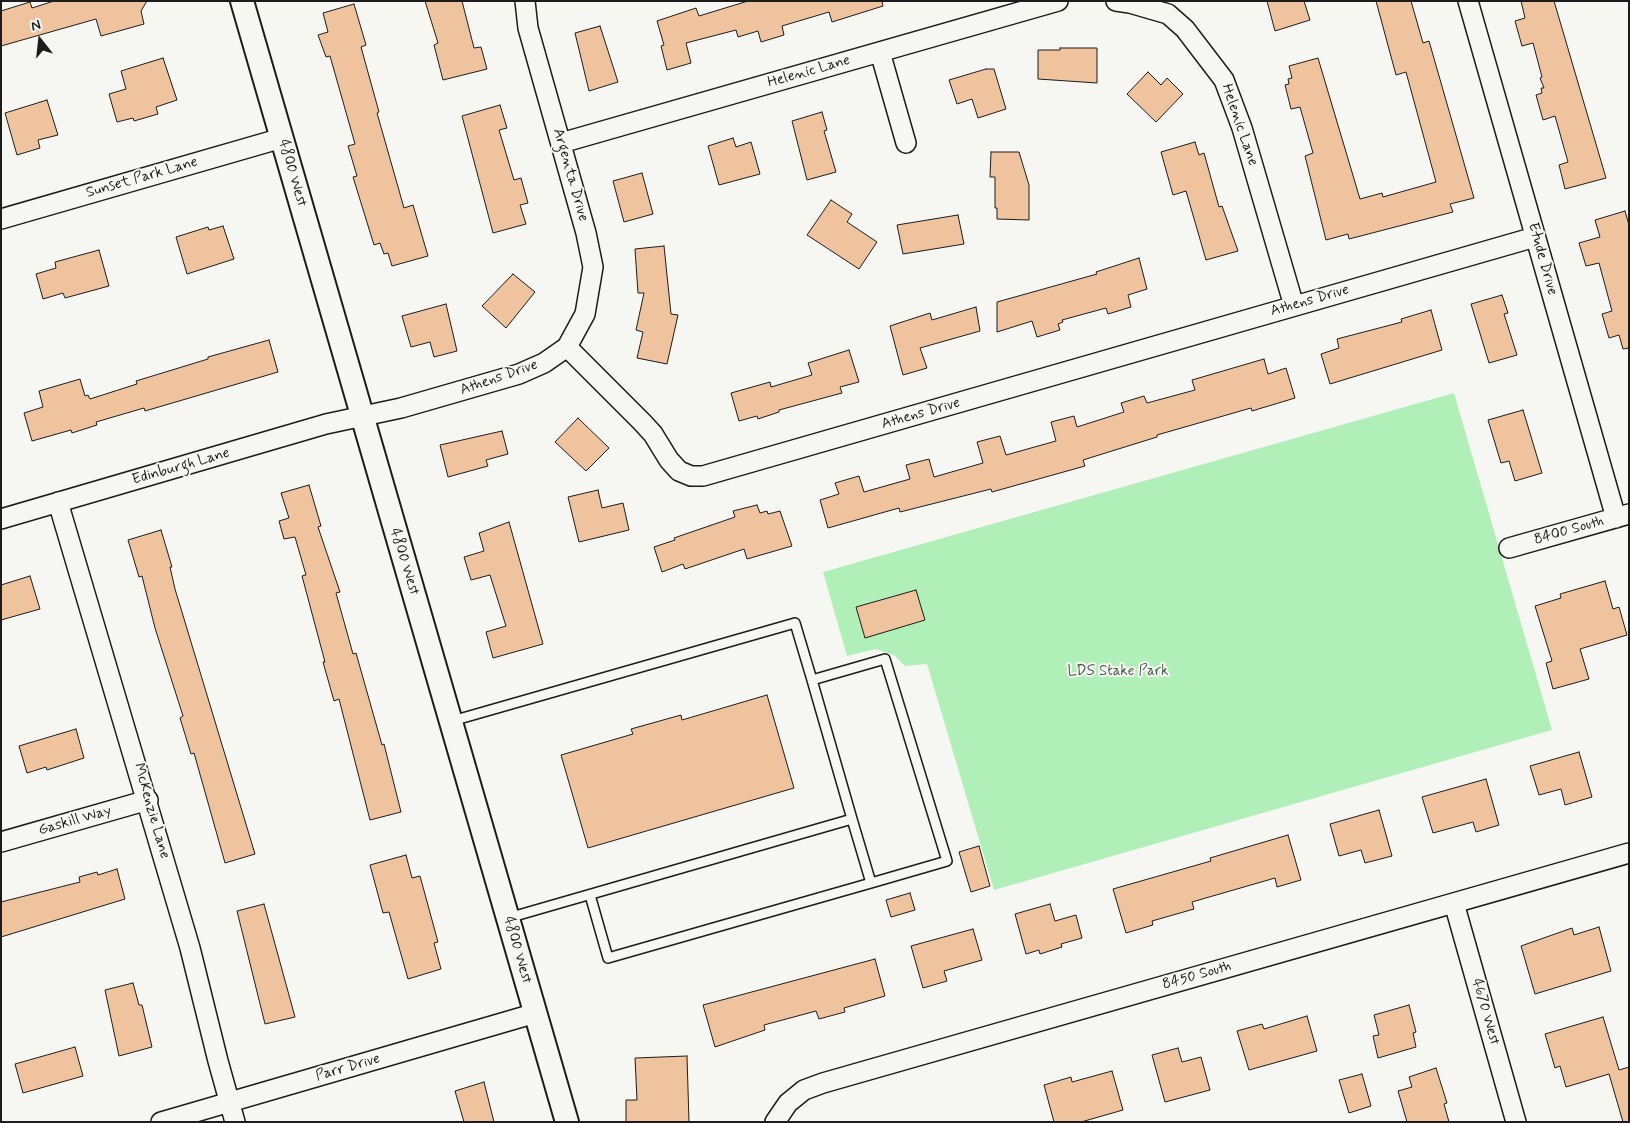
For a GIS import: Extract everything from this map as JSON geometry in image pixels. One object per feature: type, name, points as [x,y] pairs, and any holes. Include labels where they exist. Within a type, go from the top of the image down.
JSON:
[{"type":"street","name":"4800 West","points":[[242,1],[361,417],[452,721],[567,1122]]},
{"type":"street","name":"Argenta Drive","points":[[525,1],[528,28],[586,234],[592,266],[585,314],[567,347]]},
{"type":"street","name":"Helenic Lane","points":[[561,143],[1058,1]]},
{"type":"street","name":"Helenic Lane","points":[[1116,1],[1168,14],[1185,29],[1224,80],[1242,128],[1294,306]]},
{"type":"street","name":"Etude Drive","points":[[1468,1],[1535,237],[1622,516]]},
{"type":"street","points":[[880,52],[906,143]]},
{"type":"street","name":"Sunset Park Lane","points":[[1,219],[282,138]]},
{"type":"street","name":"Athens Drive","points":[[361,417],[401,408],[519,374],[544,363],[567,347],[642,422],[679,471],[691,476],[703,476],[1535,237]]},
{"type":"street","name":"Edinburgh Lane","points":[[1,519],[326,424],[361,417]]},
{"type":"street","name":"McKenzie Lane","points":[[58,502],[148,800],[190,948],[235,1122]]},
{"type":"street","name":"8400 South","points":[[1509,548],[1622,516]]},
{"type":"street","name":"Gaskill Way","points":[[1,842],[148,800]]},
{"type":"street","name":"8450 South","points":[[775,1120],[788,1103],[804,1090],[823,1083],[1629,853]]},
{"type":"street","name":"4670 West","points":[[1454,903],[1516,1122]]},
{"type":"street","name":"Parr Drive","points":[[161,1122],[536,1013]]},
{"type":"lane","points":[[452,721],[794,624],[871,882]]},
{"type":"lane","points":[[590,895],[608,958],[947,861],[885,659],[812,680]]},
{"type":"lane","points":[[508,918],[852,819]]},
{"type":"green space","name":"LDS Stake Park","points":[[1454,393],[1552,730],[994,890],[927,664],[905,666],[894,655],[876,649],[847,656],[823,572]]},
{"type":"building","points":[[54,1],[147,1],[141,11],[144,24],[101,36],[96,19],[1,46],[1,11],[30,2],[32,8]]},
{"type":"building","points":[[425,1],[462,1],[474,48],[481,47],[487,69],[443,80],[434,45],[438,43]]},
{"type":"building","points":[[748,1],[882,1],[883,6],[832,22],[829,12],[782,26],[784,35],[761,42],[758,31],[738,37],[736,30],[686,43],[691,63],[667,70],[661,46],[664,45],[657,21],[696,8],[699,16]]},
{"type":"building","points":[[1267,1],[1304,1],[1310,20],[1275,31]]},
{"type":"building","points":[[1376,1],[1411,1],[1423,43],[1429,41],[1474,198],[1450,204],[1453,212],[1349,239],[1348,234],[1326,240],[1305,156],[1313,153],[1300,107],[1291,109],[1285,85],[1289,84],[1288,79],[1292,78],[1289,66],[1318,58],[1360,199],[1382,193],[1383,197],[1436,182],[1406,72],[1396,75]]},
{"type":"building","points":[[1521,1],[1554,1],[1606,178],[1565,189],[1559,165],[1568,162],[1555,116],[1543,120],[1536,95],[1542,93],[1541,88],[1544,88],[1540,78],[1542,77],[1533,43],[1522,46],[1515,21],[1525,18]]},
{"type":"building","points":[[354,4],[366,45],[361,47],[379,112],[377,113],[404,208],[413,205],[428,256],[392,266],[388,253],[384,254],[380,243],[374,245],[353,177],[357,176],[348,146],[355,144],[330,56],[326,57],[318,35],[328,32],[323,13]]},
{"type":"building","points":[[600,26],[618,82],[589,91],[575,33]]},
{"type":"building","points":[[1060,48],[1097,48],[1097,83],[1038,79],[1038,50],[1060,50]]},
{"type":"building","points":[[163,58],[177,100],[156,107],[158,114],[134,121],[133,118],[117,122],[109,94],[126,89],[121,71]]},
{"type":"building","points":[[986,69],[994,69],[1006,109],[978,118],[972,99],[957,104],[949,80]]},
{"type":"building","points":[[1148,72],[1161,85],[1167,78],[1183,94],[1156,122],[1127,94]]},
{"type":"building","points":[[47,100],[58,135],[38,140],[40,148],[17,155],[5,113]]},
{"type":"building","points":[[500,105],[507,128],[499,130],[514,180],[521,178],[528,203],[520,205],[526,224],[493,233],[462,116]]},
{"type":"building","points":[[822,112],[827,130],[824,131],[836,172],[807,180],[792,121]]},
{"type":"building","points":[[733,138],[736,147],[751,142],[760,174],[719,185],[708,146]]},
{"type":"building","points":[[1195,142],[1199,155],[1204,153],[1219,207],[1222,206],[1238,251],[1206,260],[1186,191],[1173,195],[1161,152]]},
{"type":"building","points":[[991,152],[1019,152],[1029,185],[1029,220],[997,219],[995,177],[990,177]]},
{"type":"building","points":[[642,173],[653,214],[624,222],[613,181]]},
{"type":"building","points":[[831,200],[852,214],[847,222],[877,242],[859,269],[807,235]]},
{"type":"building","points":[[1625,211],[1629,225],[1629,348],[1623,349],[1619,335],[1609,338],[1602,314],[1612,311],[1599,263],[1586,266],[1579,243],[1600,237],[1595,220]]},
{"type":"building","points":[[958,215],[964,244],[903,254],[897,225]]},
{"type":"building","points":[[223,226],[234,259],[187,274],[176,237],[208,227],[209,230]]},
{"type":"building","points":[[664,246],[671,314],[678,315],[667,364],[637,358],[643,332],[636,330],[644,293],[638,293],[635,249]]},
{"type":"building","points":[[99,250],[109,286],[65,298],[63,293],[43,299],[36,274],[56,268],[55,262]]},
{"type":"building","points":[[1139,258],[1147,289],[1128,295],[1131,307],[1108,314],[1106,308],[1062,320],[1063,322],[1058,324],[1060,330],[1037,337],[1032,321],[997,332],[997,302],[1097,274],[1096,272]]},
{"type":"building","points":[[513,274],[535,292],[506,328],[482,306]]},
{"type":"building","points":[[1502,295],[1508,313],[1504,314],[1517,355],[1489,363],[1471,304]]},
{"type":"building","points":[[446,304],[457,351],[434,357],[430,342],[411,347],[402,316]]},
{"type":"building","points":[[976,307],[980,331],[920,348],[927,368],[903,375],[890,326],[930,313],[932,320]]},
{"type":"building","points":[[1431,310],[1442,350],[1330,384],[1321,354],[1339,348],[1337,339],[1402,322],[1401,319]]},
{"type":"building","points":[[269,340],[278,372],[145,411],[144,408],[96,422],[97,425],[72,433],[71,430],[32,441],[24,413],[43,407],[39,391],[80,379],[85,396],[88,395],[90,399],[137,384],[136,381],[208,359],[208,357]]},
{"type":"building","points":[[849,350],[859,382],[840,387],[842,393],[779,410],[779,412],[758,419],[757,416],[739,421],[731,393],[770,382],[771,387],[812,375],[808,363]]},
{"type":"building","points":[[1264,359],[1268,374],[1286,368],[1295,398],[1252,411],[1251,408],[1157,435],[1157,437],[1083,460],[1085,466],[992,492],[991,489],[900,512],[899,508],[828,528],[820,500],[839,494],[835,483],[859,476],[864,492],[910,479],[906,465],[929,459],[934,477],[983,463],[977,442],[1000,436],[1006,455],[1056,441],[1051,422],[1074,416],[1077,427],[1124,412],[1121,403],[1144,396],[1147,403],[1195,390],[1192,380]]},
{"type":"building","points":[[1523,410],[1542,473],[1515,481],[1509,461],[1501,463],[1488,420]]},
{"type":"building","points":[[578,418],[609,448],[586,471],[555,442]]},
{"type":"building","points":[[502,431],[508,454],[486,460],[488,466],[448,477],[440,445]]},
{"type":"building","points":[[309,485],[321,526],[318,527],[340,592],[336,593],[353,654],[356,653],[382,745],[384,744],[401,812],[370,820],[339,699],[334,701],[323,662],[325,662],[302,576],[306,575],[295,537],[284,539],[279,521],[289,518],[281,493]]},
{"type":"building","points":[[598,490],[602,508],[623,503],[629,530],[579,542],[568,497]]},
{"type":"building","points":[[757,505],[760,513],[767,511],[768,514],[780,511],[792,546],[747,559],[744,549],[685,569],[683,564],[662,572],[654,547],[735,517],[733,511]]},
{"type":"building","points":[[509,522],[543,644],[493,658],[486,632],[506,626],[490,575],[471,580],[464,557],[484,551],[479,533]]},
{"type":"building","points":[[161,530],[172,567],[170,567],[175,589],[255,854],[225,863],[194,753],[191,754],[180,718],[183,716],[155,628],[142,576],[139,577],[128,540]]},
{"type":"building","points":[[30,576],[40,609],[1,620],[1,585]]},
{"type":"building","points":[[1605,581],[1613,609],[1619,607],[1627,635],[1580,649],[1589,679],[1553,689],[1546,663],[1552,661],[1535,606],[1561,598],[1560,594]]},
{"type":"building","points":[[916,590],[925,620],[865,638],[856,607]]},
{"type":"building","points":[[767,695],[794,788],[588,848],[561,755],[633,734],[631,729],[681,715],[682,720]]},
{"type":"building","points":[[76,729],[84,758],[47,770],[46,767],[27,773],[19,746]]},
{"type":"building","points":[[1579,752],[1592,797],[1565,805],[1561,789],[1539,795],[1530,766]]},
{"type":"building","points":[[1486,779],[1499,825],[1476,832],[1473,822],[1433,833],[1422,797]]},
{"type":"building","points":[[1379,810],[1392,856],[1365,863],[1361,850],[1339,856],[1330,824]]},
{"type":"building","points":[[1288,835],[1301,880],[1277,887],[1275,878],[1192,902],[1194,909],[1152,921],[1153,925],[1126,933],[1113,889],[1211,861],[1210,858]]},
{"type":"building","points":[[979,846],[990,886],[971,892],[959,852]]},
{"type":"building","points":[[406,855],[412,878],[420,876],[438,942],[434,943],[441,969],[408,979],[389,912],[383,913],[370,865]]},
{"type":"building","points":[[117,869],[125,899],[1,937],[1,902],[80,882],[79,877],[97,872],[98,875]]},
{"type":"building","points":[[910,893],[915,910],[891,917],[886,900]]},
{"type":"building","points":[[264,904],[295,1017],[265,1024],[237,911]]},
{"type":"building","points":[[1050,904],[1055,921],[1076,915],[1082,938],[1061,944],[1062,947],[1040,954],[1039,950],[1026,954],[1015,914]]},
{"type":"building","points":[[1599,927],[1611,971],[1535,994],[1521,946],[1572,928],[1574,935]]},
{"type":"building","points":[[973,929],[982,960],[944,971],[947,981],[923,988],[911,946]]},
{"type":"building","points":[[875,959],[885,996],[844,1008],[845,1012],[819,1019],[816,1011],[764,1025],[765,1030],[715,1047],[703,1005]]},
{"type":"building","points":[[133,983],[139,1005],[142,1005],[152,1047],[119,1056],[105,990]]},
{"type":"building","points":[[1409,1005],[1416,1032],[1413,1033],[1416,1047],[1378,1058],[1373,1036],[1379,1035],[1374,1015]]},
{"type":"building","points":[[1307,1016],[1317,1051],[1249,1070],[1237,1031],[1262,1024],[1264,1029]]},
{"type":"building","points":[[1603,1017],[1619,1070],[1629,1067],[1629,1122],[1623,1122],[1609,1074],[1566,1087],[1560,1066],[1555,1068],[1545,1034]]},
{"type":"building","points":[[75,1047],[83,1076],[23,1093],[15,1064]]},
{"type":"building","points":[[1178,1048],[1182,1062],[1201,1057],[1210,1090],[1165,1102],[1152,1055]]},
{"type":"building","points":[[687,1056],[689,1122],[626,1122],[626,1100],[637,1100],[635,1058]]},
{"type":"building","points":[[1436,1068],[1447,1103],[1444,1104],[1449,1122],[1407,1122],[1398,1091],[1412,1087],[1409,1077]]},
{"type":"building","points":[[1112,1071],[1123,1110],[1081,1122],[1054,1122],[1044,1085],[1071,1077],[1072,1082]]},
{"type":"building","points":[[1362,1074],[1371,1106],[1349,1113],[1339,1080]]},
{"type":"building","points":[[484,1082],[494,1122],[464,1122],[455,1091]]}]
